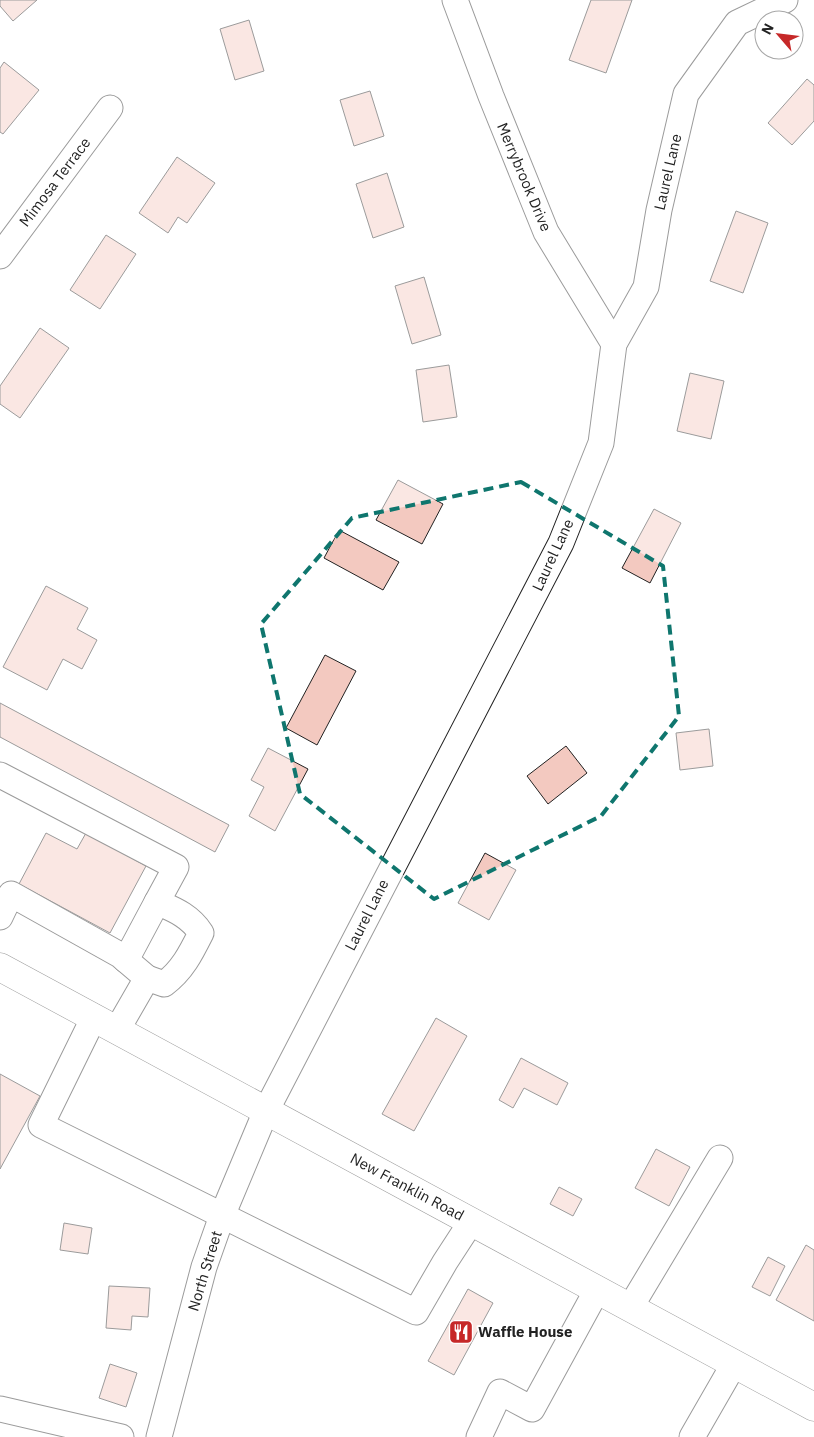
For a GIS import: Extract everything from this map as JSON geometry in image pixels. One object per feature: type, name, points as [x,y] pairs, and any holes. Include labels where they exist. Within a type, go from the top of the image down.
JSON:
[{"type":"highway","name":"New Franklin Road","points":[[0,967],[814,1407]]},
{"type":"street","name":"Merrybrook Drive","points":[[455,0],[491,96],[546,232],[614,344]]},
{"type":"street","name":"Laurel Lane","points":[[266,1111],[561,544],[601,443],[614,344],[646,287],[659,210],[686,94],[737,23],[785,0]]},
{"type":"street","name":"Mimosa Terrace","points":[[0,256],[110,108]]},
{"type":"street","points":[[0,775],[176,867],[126,960]]},
{"type":"street","points":[[0,917],[11,894],[120,954],[147,978],[164,984],[176,976],[191,954],[201,933],[196,925],[183,914],[157,902]]},
{"type":"street","points":[[147,978],[105,1024],[41,1125],[416,1312],[445,1262],[472,1222]]},
{"type":"street","name":"North Street","points":[[159,1437],[204,1267],[222,1216],[266,1111]]},
{"type":"street","points":[[630,1308],[720,1158]]},
{"type":"street","points":[[479,1437],[500,1392],[532,1409],[597,1290]]},
{"type":"street","points":[[692,1437],[734,1364]]},
{"type":"street","points":[[0,1409],[121,1437]]},
{"type":"highlighted area","points":[[521,482],[663,566],[679,716],[601,816],[434,899],[300,794],[261,624],[352,518]]},
{"type":"building","points":[[0,0],[37,0],[13,21],[0,6]]},
{"type":"building","points":[[591,0],[632,0],[606,73],[569,60]]},
{"type":"building","points":[[249,20],[264,71],[235,80],[220,29]]},
{"type":"building","points":[[4,62],[39,90],[3,134],[0,132],[0,68]]},
{"type":"building","points":[[807,79],[814,85],[814,121],[792,145],[768,123]]},
{"type":"building","points":[[370,91],[384,136],[354,146],[340,100]]},
{"type":"building","points":[[177,157],[215,183],[187,223],[178,217],[168,233],[139,213]]},
{"type":"building","points":[[387,173],[404,227],[373,238],[356,184]]},
{"type":"building","points":[[736,211],[768,223],[743,293],[710,281]]},
{"type":"building","points":[[106,235],[136,254],[100,309],[70,290]]},
{"type":"building","points":[[424,277],[441,335],[412,344],[395,286]]},
{"type":"building","points":[[40,328],[69,348],[20,418],[0,404],[0,386]]},
{"type":"building","points":[[449,365],[457,417],[423,422],[416,370]]},
{"type":"building","points":[[690,373],[724,381],[711,439],[677,431]]},
{"type":"building","points":[[398,480],[443,504],[422,544],[376,520]]},
{"type":"building","points":[[654,509],[681,523],[650,583],[622,568]]},
{"type":"building","points":[[339,530],[399,562],[383,590],[324,558]]},
{"type":"building","points":[[46,586],[88,608],[77,629],[97,640],[82,669],[63,659],[47,690],[3,667]]},
{"type":"building","points":[[325,655],[356,671],[317,745],[286,728]]},
{"type":"building","points":[[0,703],[229,825],[215,852],[0,737]]},
{"type":"building","points":[[709,729],[713,766],[680,770],[676,733]]},
{"type":"building","points":[[566,746],[587,773],[548,804],[527,776]]},
{"type":"building","points":[[268,748],[308,769],[275,831],[249,816],[264,787],[251,780]]},
{"type":"building","points":[[46,833],[77,849],[86,833],[146,866],[110,933],[19,884]]},
{"type":"building","points":[[485,853],[516,870],[489,920],[458,903]]},
{"type":"building","points":[[436,1018],[467,1036],[414,1131],[382,1114]]},
{"type":"building","points":[[521,1058],[568,1083],[557,1105],[524,1088],[513,1108],[499,1100]]},
{"type":"building","points":[[0,1074],[40,1096],[0,1169]]},
{"type":"building","points":[[656,1149],[690,1167],[669,1206],[635,1188]]},
{"type":"building","points":[[559,1187],[582,1199],[573,1216],[550,1204]]},
{"type":"building","points":[[64,1223],[92,1228],[88,1254],[60,1250]]},
{"type":"building","points":[[806,1245],[814,1250],[814,1321],[776,1300]]},
{"type":"building","points":[[768,1257],[785,1266],[770,1296],[752,1287]]},
{"type":"building","points":[[109,1286],[150,1288],[148,1317],[132,1316],[131,1330],[106,1328]]},
{"type":"building","name":"Waffle House","points":[[468,1289],[493,1303],[454,1375],[428,1361]]},
{"type":"building","points":[[110,1364],[137,1373],[126,1407],[99,1398]]},
{"type":"place","name":"Waffle House","points":[[461,1332]]}]
